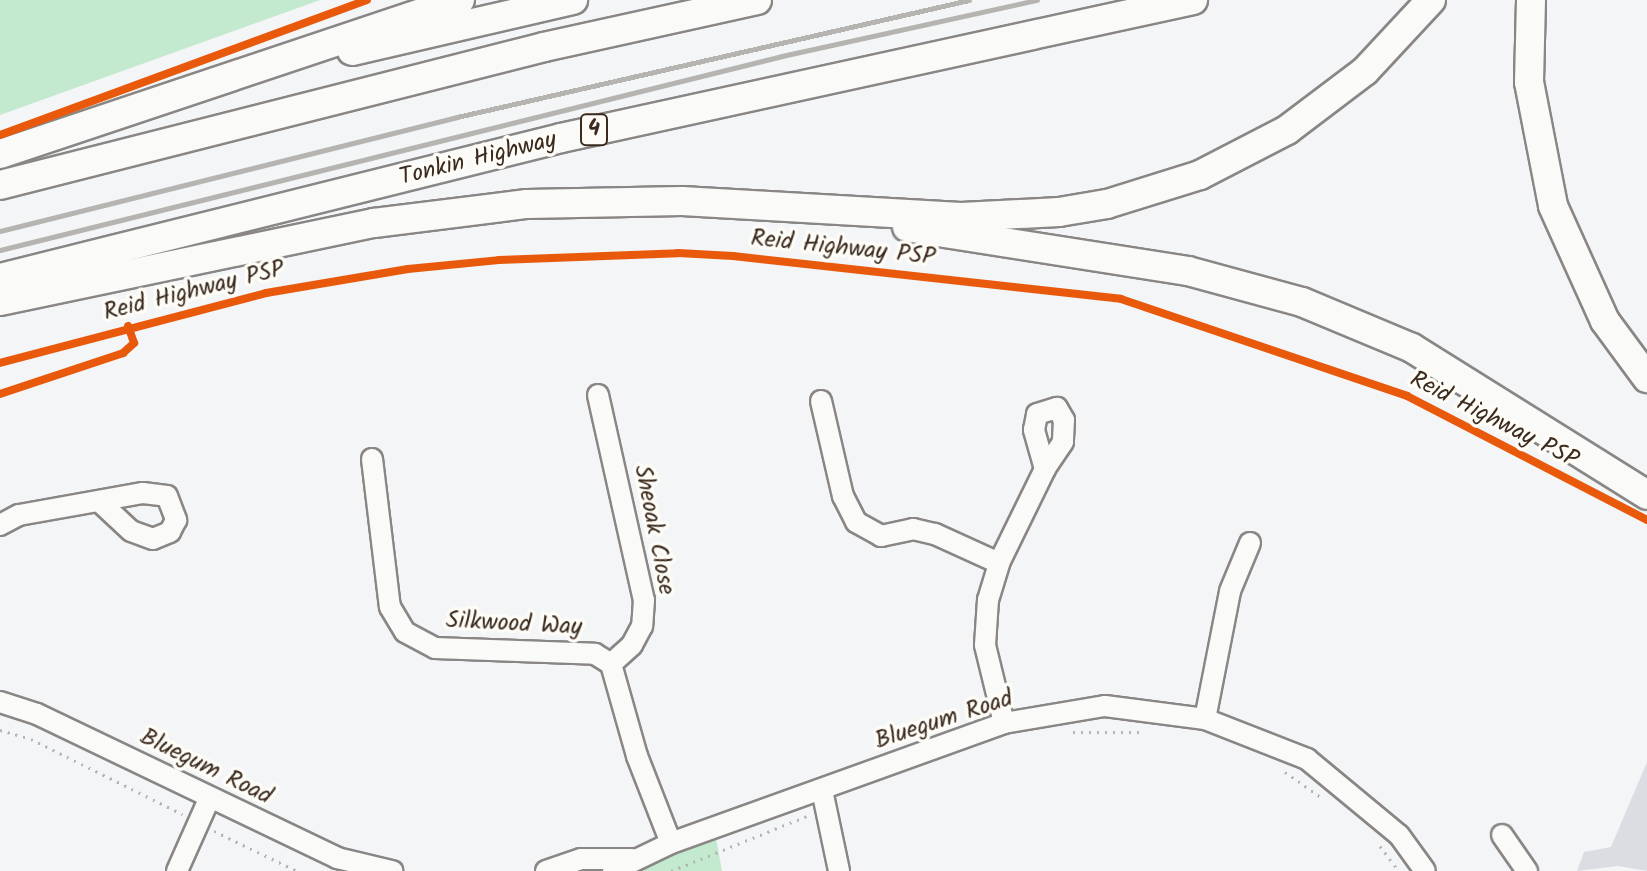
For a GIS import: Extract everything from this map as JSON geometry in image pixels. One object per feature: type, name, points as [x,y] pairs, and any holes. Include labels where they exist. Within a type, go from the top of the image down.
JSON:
[{"type":"highway","points":[[0,154],[460,0]]},
{"type":"highway","points":[[227,80],[573,0]]},
{"type":"highway","points":[[0,185],[544,47],[757,0]]},
{"type":"highway","name":"Tonkin Highway","points":[[0,278],[561,138],[1193,0]]},
{"type":"highway","points":[[0,301],[166,263],[450,211],[651,201],[844,213],[986,217],[1059,212],[1143,194],[1200,175],[1276,136],[1327,102],[1374,62],[1431,0]]},
{"type":"highway","points":[[1531,0],[1529,82],[1553,206],[1605,321],[1647,378]]},
{"type":"highway","points":[[844,213],[953,238],[1188,271],[1302,302],[1412,348],[1647,495]]},
{"type":"street","name":"Sheoak Close","points":[[598,395],[644,600],[642,626],[632,645],[611,664]]},
{"type":"street","points":[[821,401],[843,496],[856,522],[881,536],[913,529],[935,534],[999,563]]},
{"type":"street","name":"Silkwood Way","points":[[372,459],[390,607],[405,632],[435,648],[595,654],[611,664]]},
{"type":"street","points":[[1004,723],[985,645],[988,600],[999,563],[1045,469]]},
{"type":"street","points":[[0,525],[19,515],[102,504]]},
{"type":"street","points":[[1205,719],[1230,591],[1250,543]]},
{"type":"street","points":[[611,664],[637,756],[671,843]]},
{"type":"street","name":"Bluegum Road","points":[[0,702],[37,714],[337,858],[382,870]]},
{"type":"street","name":"Bluegum Road","points":[[613,871],[632,859],[671,843],[824,800],[1004,723],[1105,706],[1205,719],[1307,759],[1399,835],[1425,871]]},
{"type":"street","points":[[177,871],[209,799]]},
{"type":"street","points":[[824,800],[839,871]]},
{"type":"street","points":[[1502,835],[1527,871]]},
{"type":"street","name":"Bluegum Road","points":[[546,871],[581,859],[632,859]]},
{"type":"path","points":[[0,730],[31,739],[297,871]]},
{"type":"path","points":[[1068,732],[1153,732]]},
{"type":"path","points":[[1281,768],[1329,803]]},
{"type":"path","points":[[671,871],[824,800]]},
{"type":"path","points":[[1375,840],[1399,871]]},
{"type":"green space","points":[[0,0],[320,0],[0,115]]},
{"type":"green space","points":[[716,838],[722,871],[628,871]]},
{"type":"building","points":[[1647,762],[1647,871],[1618,866],[1577,871],[1584,852],[1611,847]]},
{"type":"railway","points":[[0,231],[457,117],[969,0]]},
{"type":"railway","points":[[0,250],[782,56],[1037,0]]},
{"type":"cycle path","points":[[0,135],[367,0]]},
{"type":"cycle path","name":"Reid Highway PSP","points":[[0,363],[266,293],[408,269],[499,260],[678,253],[733,256],[1121,299],[1407,396],[1647,520]]},
{"type":"cycle path","name":"Reid Highway PSP","points":[[0,394],[123,353],[134,343],[128,326]]}]
